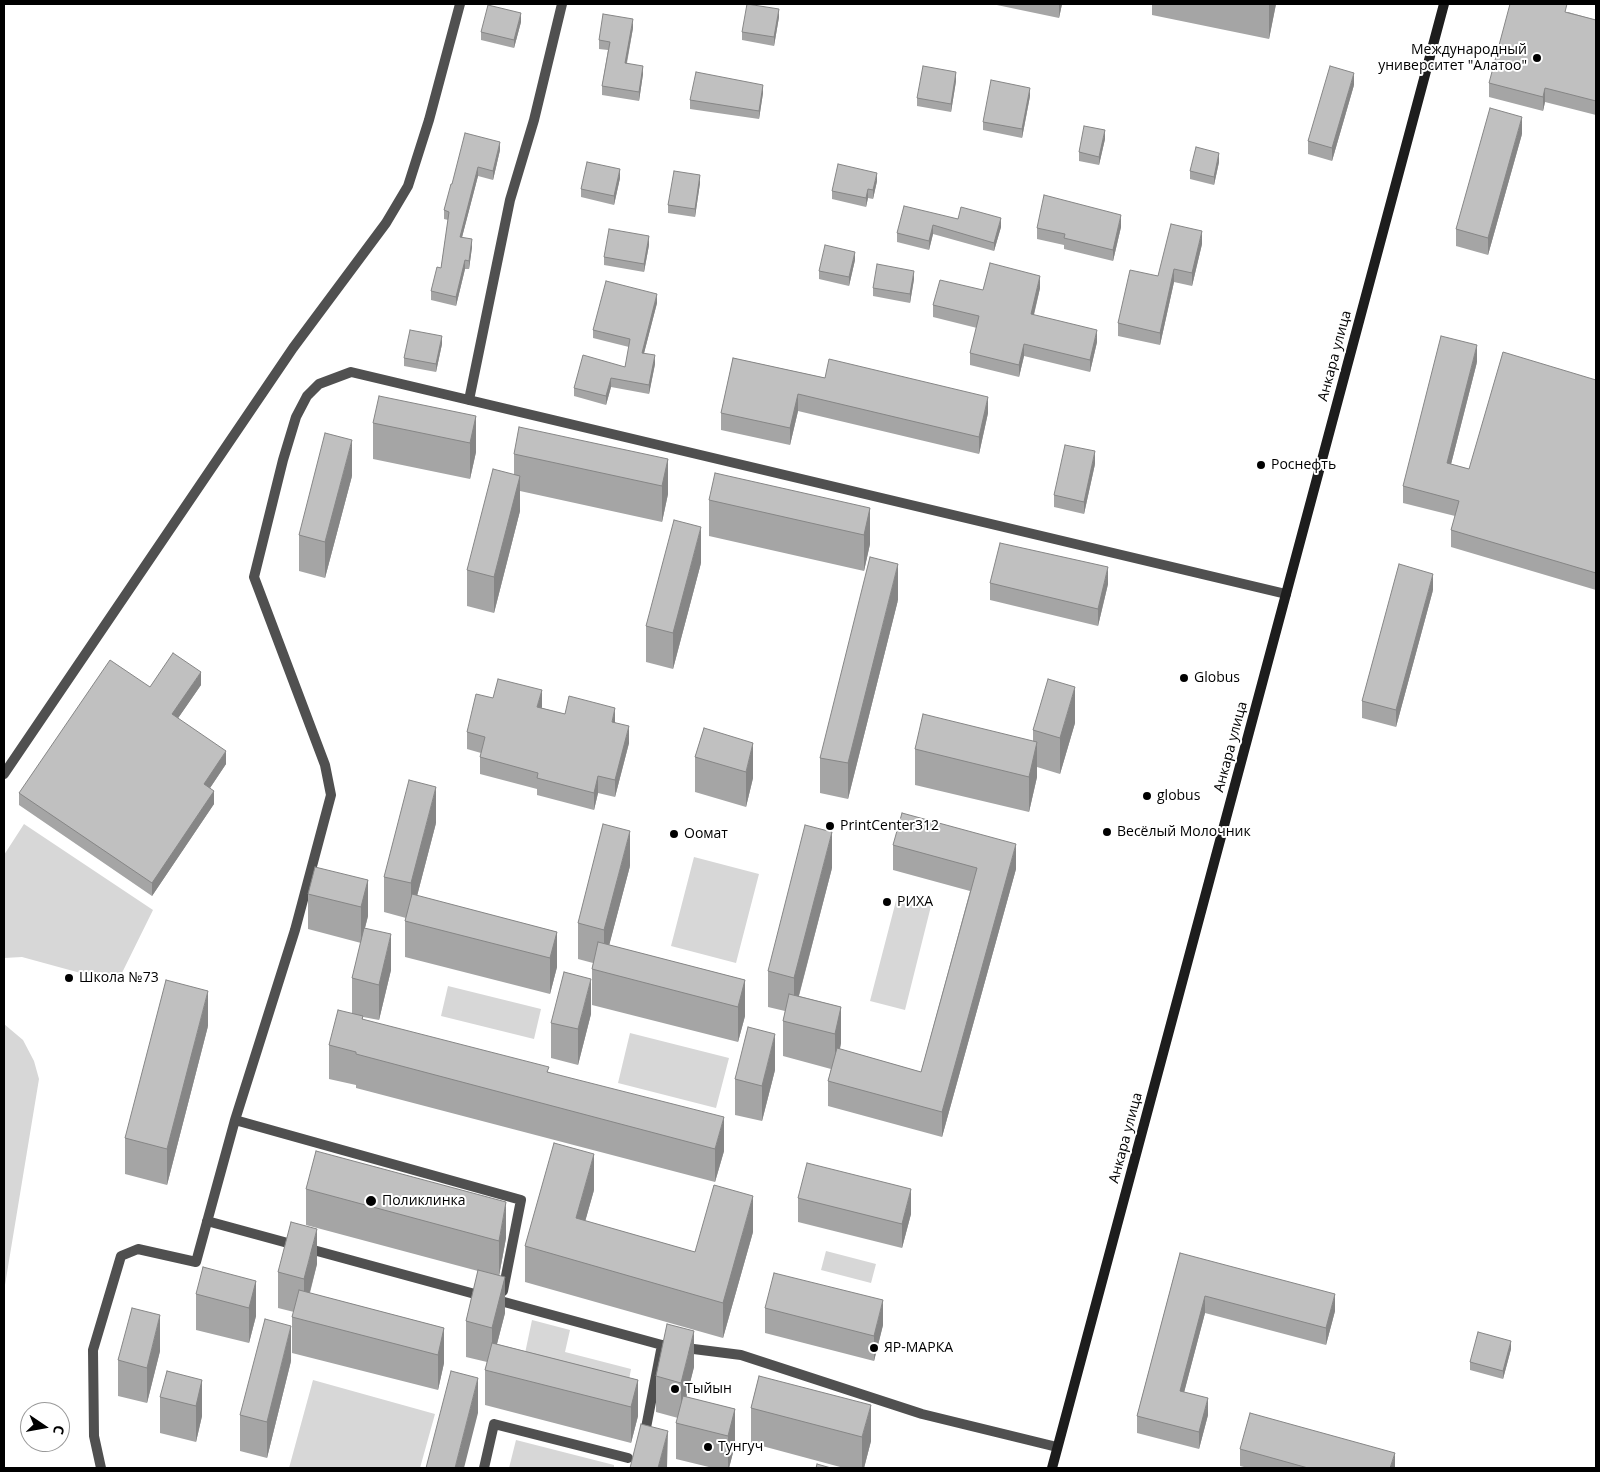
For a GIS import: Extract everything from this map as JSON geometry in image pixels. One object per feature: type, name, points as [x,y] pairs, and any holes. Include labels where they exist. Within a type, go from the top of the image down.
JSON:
[{"type":"main road","name":"Анкара улица","points":[[1052,1468],[1444,4]]},
{"type":"street","points":[[4,774],[294,348],[386,223],[408,186],[429,120],[460,4]]},
{"type":"street","points":[[469,400],[510,200],[534,120],[562,4]]},
{"type":"street","points":[[101,1468],[94,1436],[93,1350],[121,1256],[138,1249],[196,1262],[235,1120],[292,940],[331,795],[326,765],[254,576],[283,460],[296,417],[307,396],[319,384],[351,372],[1286,594]]},
{"type":"street","points":[[235,1120],[521,1200],[501,1301]]},
{"type":"street","points":[[207,1220],[662,1345],[741,1355],[922,1414],[1057,1447]]},
{"type":"street","points":[[484,1468],[494,1424],[626,1463],[640,1448],[662,1345]]},
{"type":"shaded area","points":[[24,824],[153,910],[117,983],[22,957],[4,958],[4,855]]},
{"type":"shaded area","points":[[694,857],[759,874],[736,963],[671,946]]},
{"type":"shaded area","points":[[897,897],[931,906],[905,1010],[870,1001]]},
{"type":"shaded area","points":[[448,986],[541,1009],[534,1039],[441,1016]]},
{"type":"shaded area","points":[[4,1024],[23,1040],[34,1061],[39,1079],[4,1291]]},
{"type":"shaded area","points":[[630,1033],[729,1058],[716,1108],[618,1083]]},
{"type":"shaded area","points":[[826,1251],[876,1264],[871,1283],[821,1270]]},
{"type":"shaded area","points":[[532,1320],[570,1330],[565,1352],[631,1369],[628,1385],[524,1358]]},
{"type":"shaded area","points":[[313,1380],[435,1414],[420,1468],[289,1468]]},
{"type":"shaded area","points":[[516,1440],[614,1465],[614,1468],[509,1468]]},
{"type":"building","points":[[747,4],[779,9],[774,37],[742,32]]},
{"type":"building","points":[[1510,4],[1567,4],[1565,12],[1596,20],[1596,101],[1545,88],[1543,97],[1489,83]]},
{"type":"building","points":[[488,5],[521,13],[514,40],[481,32]]},
{"type":"building","points":[[603,14],[633,19],[625,63],[643,66],[639,92],[602,86],[610,42],[599,40]]},
{"type":"building","points":[[923,66],[956,72],[951,104],[917,98]]},
{"type":"building","points":[[1330,66],[1354,73],[1332,148],[1308,141]]},
{"type":"building","points":[[696,72],[763,85],[759,111],[690,100]]},
{"type":"building","points":[[991,80],[1030,88],[1022,129],[983,122]]},
{"type":"building","points":[[1490,108],[1522,117],[1488,238],[1456,229]]},
{"type":"building","points":[[1084,126],[1105,130],[1099,157],[1079,152]]},
{"type":"building","points":[[465,133],[500,142],[493,171],[478,167],[460,237],[472,239],[469,261],[465,260],[456,297],[431,291],[437,267],[441,268],[449,212],[444,210]]},
{"type":"building","points":[[1196,147],[1219,153],[1214,177],[1190,171]]},
{"type":"building","points":[[587,162],[620,169],[614,196],[581,189]]},
{"type":"building","points":[[838,164],[877,173],[873,190],[868,189],[866,198],[832,191]]},
{"type":"building","points":[[674,171],[700,175],[695,209],[668,205]]},
{"type":"building","points":[[1044,195],[1121,215],[1113,250],[1064,238],[1065,234],[1037,228]]},
{"type":"building","points":[[904,206],[958,219],[961,207],[1001,218],[994,243],[933,225],[929,241],[897,233]]},
{"type":"building","points":[[1171,224],[1202,231],[1192,273],[1174,269],[1160,333],[1118,323],[1130,270],[1158,276]]},
{"type":"building","points":[[609,229],[649,236],[644,264],[604,257]]},
{"type":"building","points":[[825,245],[855,252],[849,277],[819,271]]},
{"type":"building","points":[[990,263],[1040,276],[1031,314],[1097,330],[1090,360],[1024,344],[1019,365],[970,353],[979,316],[933,305],[940,280],[983,290]]},
{"type":"building","points":[[877,264],[914,271],[910,294],[873,288]]},
{"type":"building","points":[[606,281],[657,294],[642,353],[655,355],[649,385],[611,378],[606,396],[574,388],[583,355],[625,367],[630,339],[593,330]]},
{"type":"building","points":[[410,330],[442,336],[436,364],[404,358]]},
{"type":"building","points":[[1441,336],[1477,345],[1447,463],[1469,469],[1503,352],[1596,380],[1596,573],[1451,530],[1459,501],[1403,486]]},
{"type":"building","points":[[733,358],[825,378],[829,359],[988,397],[979,437],[798,394],[790,428],[721,413]]},
{"type":"building","points":[[379,396],[476,416],[470,443],[373,423]]},
{"type":"building","points":[[519,427],[668,459],[662,486],[514,454]]},
{"type":"building","points":[[325,433],[352,440],[325,542],[299,535]]},
{"type":"building","points":[[1065,445],[1095,451],[1084,502],[1054,495]]},
{"type":"building","points":[[493,469],[520,476],[494,577],[467,570]]},
{"type":"building","points":[[715,473],[870,508],[864,535],[709,500]]},
{"type":"building","points":[[674,520],[701,527],[673,633],[646,626]]},
{"type":"building","points":[[1000,543],[1108,567],[1098,609],[990,583]]},
{"type":"building","points":[[870,557],[898,564],[848,763],[820,758]]},
{"type":"building","points":[[1399,564],[1433,574],[1396,710],[1362,701]]},
{"type":"building","points":[[173,653],[201,672],[172,714],[226,751],[204,784],[214,791],[152,883],[19,793],[110,660],[150,687]]},
{"type":"building","points":[[498,679],[542,690],[537,707],[565,714],[569,696],[615,708],[612,722],[629,726],[615,780],[598,776],[594,793],[537,778],[538,773],[480,757],[485,737],[467,732],[476,694],[493,698]]},
{"type":"building","points":[[1048,679],[1075,687],[1060,738],[1033,730]]},
{"type":"building","points":[[923,714],[1037,742],[1029,777],[915,749]]},
{"type":"building","points":[[704,728],[753,743],[746,772],[695,757]]},
{"type":"building","points":[[409,780],[436,787],[411,883],[384,877]]},
{"type":"building","points":[[902,813],[1016,844],[942,1112],[828,1081],[837,1048],[921,1072],[977,868],[893,845]]},
{"type":"building","points":[[603,824],[630,831],[604,930],[578,923]]},
{"type":"building","points":[[805,825],[832,832],[794,978],[768,971]]},
{"type":"building","points":[[315,867],[368,880],[361,907],[308,894]]},
{"type":"building","points":[[412,894],[557,932],[550,958],[405,921]]},
{"type":"building","points":[[364,928],[391,934],[379,985],[352,978]]},
{"type":"building","points":[[598,942],[745,980],[738,1007],[592,969]]},
{"type":"building","points":[[564,972],[591,979],[578,1029],[551,1023]]},
{"type":"building","points":[[166,980],[208,991],[167,1149],[125,1138]]},
{"type":"building","points":[[789,994],[841,1007],[835,1034],[783,1021]]},
{"type":"building","points":[[338,1010],[363,1016],[362,1019],[549,1067],[547,1072],[724,1117],[715,1149],[356,1054],[356,1052],[329,1045]]},
{"type":"building","points":[[748,1027],[775,1034],[762,1086],[735,1079]]},
{"type":"building","points":[[554,1143],[594,1154],[576,1218],[695,1252],[714,1185],[753,1196],[723,1303],[525,1246]]},
{"type":"building","points":[[316,1151],[506,1202],[499,1241],[306,1189]]},
{"type":"building","points":[[807,1163],[911,1189],[902,1224],[798,1198]]},
{"type":"building","points":[[291,1222],[317,1229],[304,1279],[278,1272]]},
{"type":"building","points":[[1180,1253],[1335,1294],[1326,1328],[1205,1296],[1180,1391],[1208,1398],[1199,1432],[1137,1416]]},
{"type":"building","points":[[203,1267],[256,1281],[249,1308],[196,1294]]},
{"type":"building","points":[[478,1270],[505,1277],[492,1328],[466,1321]]},
{"type":"building","points":[[774,1273],[883,1300],[874,1336],[765,1308]]},
{"type":"building","points":[[299,1290],[444,1328],[438,1355],[292,1317]]},
{"type":"building","points":[[132,1308],[160,1315],[147,1368],[118,1360]]},
{"type":"building","points":[[265,1319],[291,1326],[267,1422],[240,1415]]},
{"type":"building","points":[[667,1324],[694,1331],[681,1383],[656,1376]]},
{"type":"building","points":[[1478,1332],[1511,1341],[1503,1371],[1470,1362]]},
{"type":"building","points":[[492,1343],[638,1380],[631,1407],[485,1370]]},
{"type":"building","points":[[167,1371],[202,1380],[196,1406],[160,1397]]},
{"type":"building","points":[[451,1371],[478,1378],[455,1468],[426,1468]]},
{"type":"building","points":[[759,1376],[871,1405],[862,1437],[751,1408]]},
{"type":"building","points":[[683,1396],[735,1409],[728,1436],[676,1423]]},
{"type":"building","points":[[1250,1413],[1395,1453],[1390,1468],[1308,1468],[1240,1449]]},
{"type":"building","points":[[641,1424],[668,1431],[658,1468],[630,1468]]},
{"type":"building","points":[[817,1464],[831,1468],[816,1468]]},
{"type":"place","name":"Международный университет \"Алатоо\"","points":[[1537,58]]},
{"type":"place","name":"Роснефть","points":[[1261,465]]},
{"type":"place","name":"Globus","points":[[1184,678]]},
{"type":"place","name":"globus","points":[[1147,796]]},
{"type":"place","name":"PrintCenter312","points":[[830,826]]},
{"type":"place","name":"Весёлый Молочник","points":[[1107,832]]},
{"type":"place","name":"Оомат","points":[[674,834]]},
{"type":"place","name":"РИХА","points":[[887,902]]},
{"type":"place","name":"Школа №73","points":[[69,978]]},
{"type":"place","name":"Поликлинка","points":[[371,1201]]},
{"type":"place","name":"ЯР-МАРКА","points":[[874,1348]]},
{"type":"place","name":"Тыйын","points":[[675,1389]]},
{"type":"place","name":"Тунгуч","points":[[708,1447]]}]
